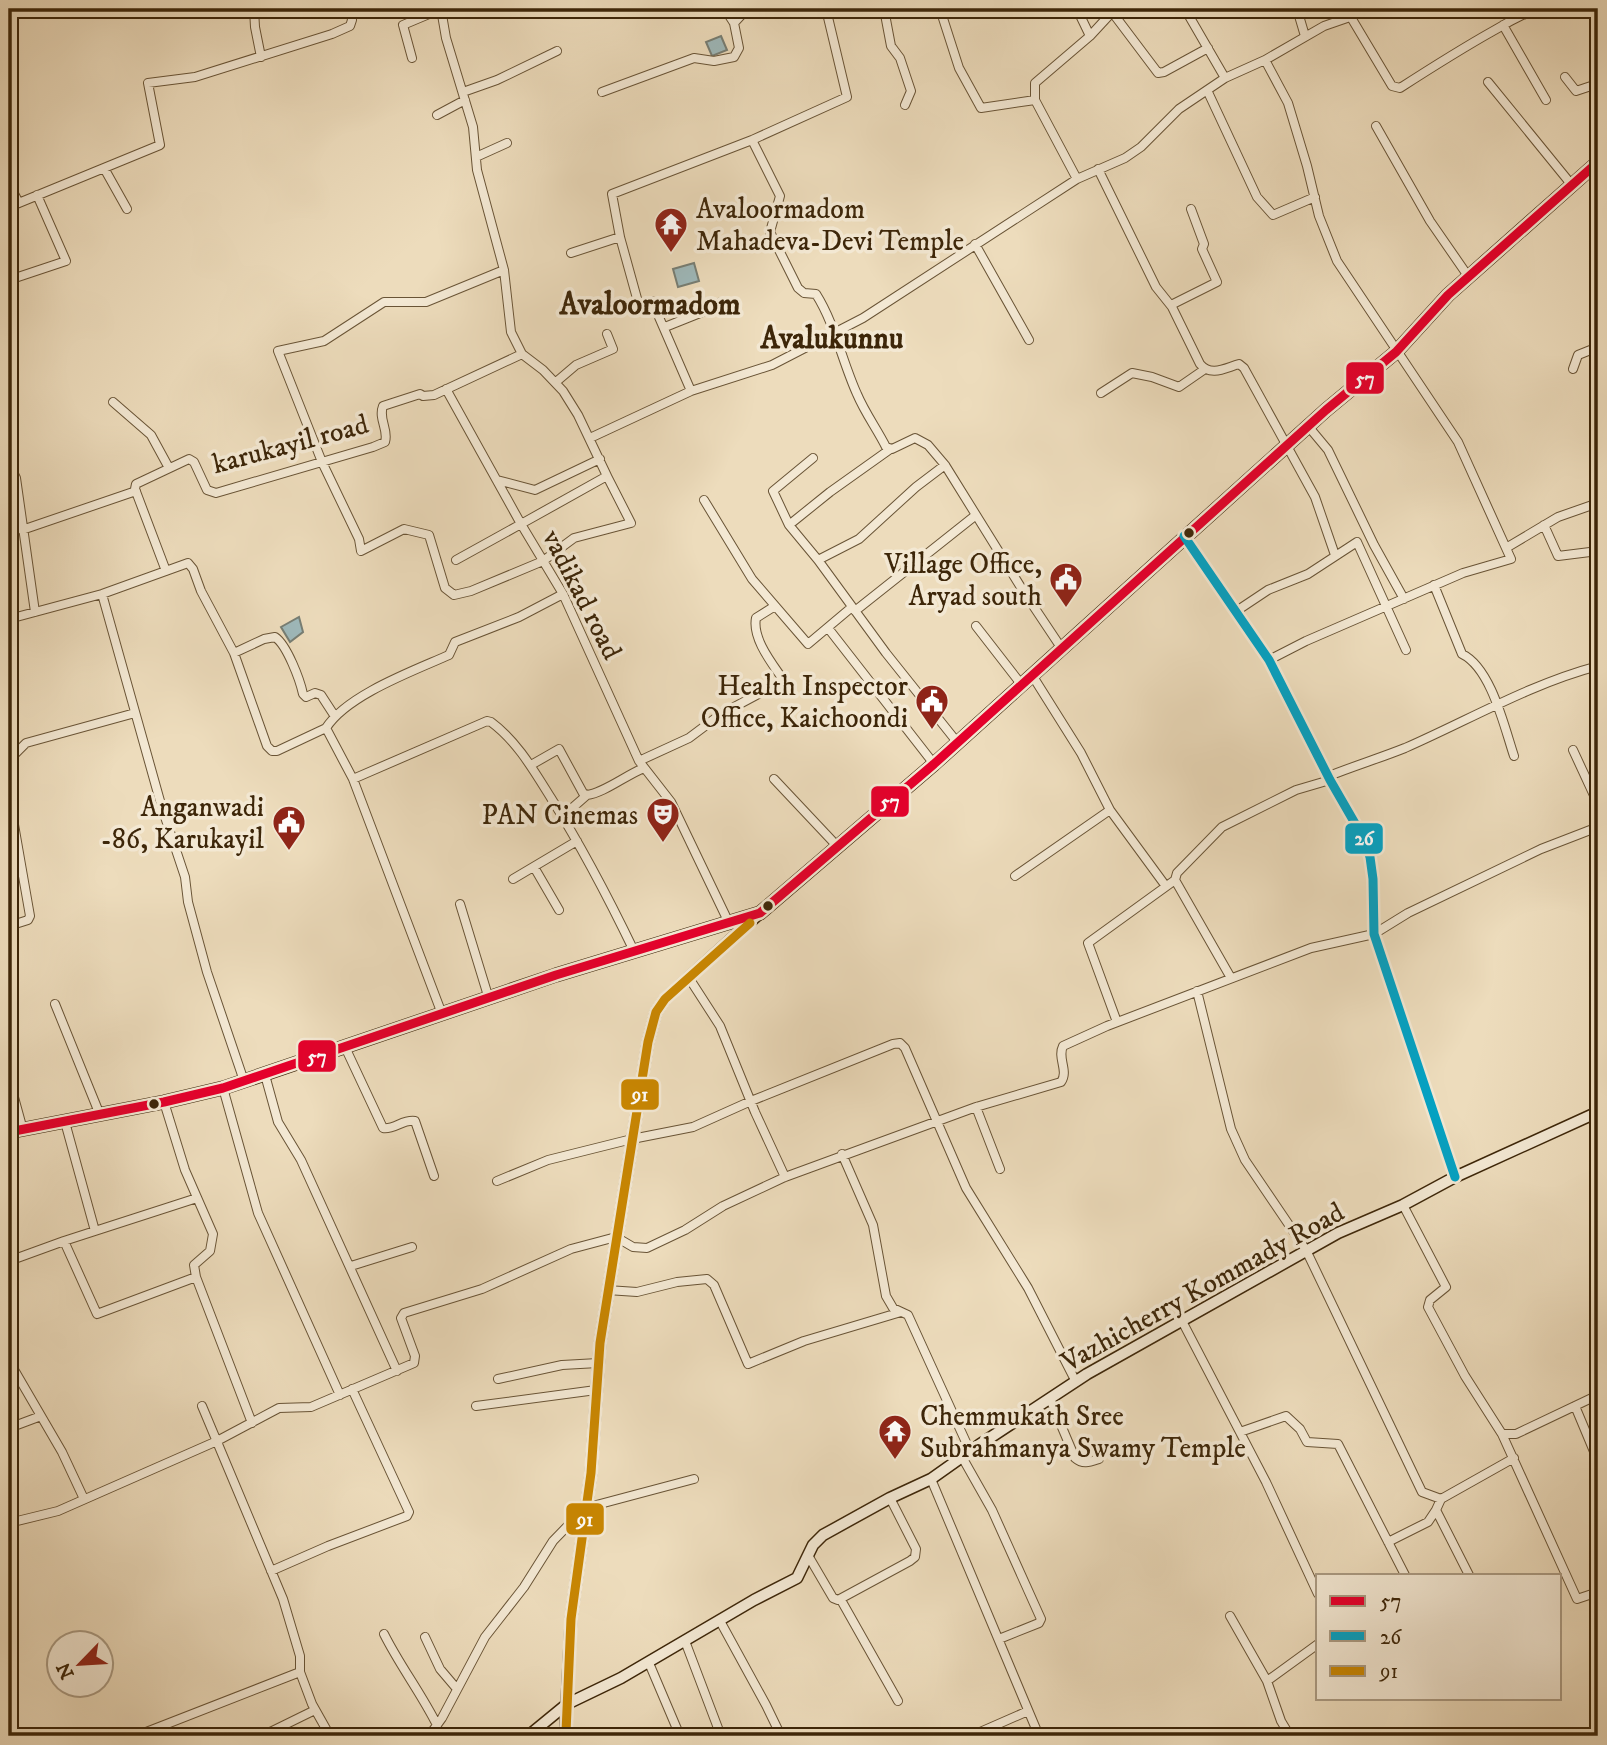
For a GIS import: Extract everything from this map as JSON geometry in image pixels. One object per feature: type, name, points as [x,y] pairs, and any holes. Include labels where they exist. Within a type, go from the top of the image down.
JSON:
[{"type":"main road","points":[[565,1736],[571,1619],[591,1473],[598,1363],[607,1290],[644,1060],[656,1012],[665,999],[760,913],[934,764],[1184,536],[1396,352],[1468,276],[1598,163]]},
{"type":"main road","points":[[9,1132],[223,1088],[556,975],[760,913]]},
{"type":"main road","name":"Vazhicherry Kommady Road","points":[[528,1736],[567,1704],[649,1662],[797,1578],[813,1545],[822,1535],[931,1479],[1076,1382],[1338,1233],[1595,1114]]},
{"type":"street","points":[[254,9],[261,57]]},
{"type":"street","points":[[9,207],[160,145],[148,83],[195,78],[350,26],[350,9]]},
{"type":"street","points":[[412,58],[403,25],[441,9],[446,38],[473,127],[477,170],[504,270],[511,332],[522,354],[556,382],[590,438],[631,523],[574,538],[543,561],[471,591],[454,595],[445,588],[429,535],[404,529],[361,551],[359,539],[322,462],[278,351],[324,341],[384,302],[426,302],[504,270]]},
{"type":"street","points":[[602,92],[694,58],[714,61],[734,57],[739,48],[734,23],[725,9]]},
{"type":"street","points":[[734,23],[747,9]]},
{"type":"street","points":[[691,391],[652,301],[641,305],[638,302],[620,237],[612,194],[752,140],[847,97],[826,9]]},
{"type":"street","points":[[884,9],[891,46],[900,58],[911,91],[905,105]]},
{"type":"street","points":[[940,9],[959,68],[982,108],[1035,100]]},
{"type":"street","points":[[1077,9],[1090,36]]},
{"type":"street","points":[[1185,9],[1225,78]]},
{"type":"street","points":[[1297,9],[1305,36]]},
{"type":"street","points":[[590,438],[691,391],[772,365],[834,335],[1077,179],[1125,159],[1179,109],[1225,78],[1265,60],[1348,13],[1395,89],[1503,25],[1537,9]]},
{"type":"street","points":[[1077,179],[1035,100],[1035,83],[1090,36],[1114,10],[1157,73],[1164,72],[1208,48]]},
{"type":"street","points":[[1503,25],[1546,100]]},
{"type":"street","points":[[437,116],[464,96],[557,51]]},
{"type":"street","points":[[1265,60],[1288,103],[1319,216],[1337,261],[1458,442],[1511,559],[1434,585],[1269,660]]},
{"type":"street","points":[[1565,77],[1576,91],[1597,84],[1598,90]]},
{"type":"street","points":[[1488,82],[1571,184]]},
{"type":"street","points":[[1207,90],[1256,197],[1273,215],[1315,197]]},
{"type":"street","points":[[1376,126],[1430,221],[1468,276]]},
{"type":"street","points":[[752,140],[780,195],[771,232],[798,288],[804,293],[816,294],[828,313],[857,396],[889,450]]},
{"type":"street","points":[[476,158],[507,143]]},
{"type":"street","points":[[104,168],[127,209]]},
{"type":"street","points":[[1098,169],[1156,287],[1171,305],[1205,369],[1213,372],[1239,364],[1242,366],[1315,497],[1335,555]]},
{"type":"street","points":[[9,184],[19,203]]},
{"type":"street","points":[[9,280],[66,261],[37,195]]},
{"type":"street","points":[[1171,305],[1217,282],[1202,249],[1203,244],[1191,209]]},
{"type":"street","points":[[571,253],[620,237]]},
{"type":"street","points":[[975,244],[1029,340]]},
{"type":"street","points":[[665,327],[721,302]]},
{"type":"street","points":[[556,382],[576,365],[613,349],[607,334]]},
{"type":"street","points":[[1573,369],[1578,355],[1598,347]]},
{"type":"street","name":"karukayil road","points":[[136,491],[136,484],[185,459],[192,460],[207,490],[216,493],[385,442],[381,415],[383,406],[420,394],[434,396],[522,354]]},
{"type":"street","points":[[1101,393],[1132,373],[1179,387],[1205,369]]},
{"type":"street","points":[[446,389],[521,524],[456,560]]},
{"type":"street","points":[[113,402],[151,435],[169,468]]},
{"type":"street","points":[[1308,426],[1328,450],[1374,545],[1404,599]]},
{"type":"street","points":[[789,525],[889,450],[913,439],[920,439],[945,465],[1062,649]]},
{"type":"street","points":[[813,458],[773,491],[789,525],[957,742]]},
{"type":"street","points":[[497,480],[535,490],[600,459]]},
{"type":"street","points":[[9,464],[16,478],[35,612]]},
{"type":"street","points":[[818,560],[859,538],[945,465]]},
{"type":"street","name":"vadikad road","points":[[607,476],[521,524],[563,594],[641,764],[671,802],[729,923]]},
{"type":"street","points":[[22,530],[136,491],[166,570]]},
{"type":"street","points":[[704,500],[747,571],[808,644],[976,515]]},
{"type":"street","points":[[1506,548],[1558,517],[1598,503]]},
{"type":"street","points":[[1544,525],[1558,556],[1598,551]]},
{"type":"street","points":[[1184,536],[1269,660],[1329,778],[1364,839],[1370,857],[1374,934],[1455,1177]]},
{"type":"street","points":[[1235,612],[1268,590],[1308,574],[1357,542],[1406,650]]},
{"type":"street","points":[[9,619],[102,594],[188,563],[234,653],[267,746],[272,751],[277,751],[326,727],[334,715],[377,688],[449,655],[455,642],[519,617],[563,594]]},
{"type":"street","points":[[1434,585],[1462,654],[1474,660],[1497,704],[1514,756]]},
{"type":"street","points":[[102,594],[172,842],[185,877],[188,901],[207,972],[244,1081]]},
{"type":"street","points":[[563,816],[587,795],[595,794],[688,738],[731,708],[781,682],[782,678],[760,641],[755,623],[756,618],[775,606]]},
{"type":"street","points":[[976,626],[1021,684]]},
{"type":"street","points":[[828,628],[934,764]]},
{"type":"street","points":[[234,653],[264,639],[275,637],[280,640],[295,669],[303,694],[306,697],[321,695],[334,715]]},
{"type":"street","points":[[1231,978],[1175,880],[1177,873],[1222,827],[1296,790],[1403,748],[1566,675],[1598,666]]},
{"type":"street","points":[[1032,675],[1081,753],[1110,810],[1165,885]]},
{"type":"street","points":[[9,765],[13,755],[26,743],[135,713]]},
{"type":"street","points":[[353,779],[487,721],[498,726],[531,765],[563,816],[598,876],[634,951]]},
{"type":"street","points":[[326,727],[353,779],[442,1014]]},
{"type":"street","points":[[531,765],[559,749],[587,795]]},
{"type":"street","points":[[1573,750],[1598,804]]},
{"type":"street","points":[[774,779],[838,847]]},
{"type":"street","points":[[9,801],[30,916],[28,920],[9,926]]},
{"type":"street","points":[[1015,876],[1110,810]]},
{"type":"street","points":[[9,1524],[58,1511],[217,1441],[279,1408],[311,1407],[397,1371],[416,1360],[401,1318],[404,1313],[482,1289],[571,1250],[616,1237],[633,1247],[647,1248],[685,1230],[723,1206],[842,1154],[976,1107],[1061,1082],[1065,1075],[1061,1051],[1063,1046],[1117,1022],[1311,948],[1374,934],[1408,913],[1541,849],[1598,827]]},
{"type":"street","points":[[513,879],[577,841]]},
{"type":"street","points":[[534,867],[559,911]]},
{"type":"street","points":[[1117,1022],[1087,943],[1175,880]]},
{"type":"street","points":[[460,904],[489,999]]},
{"type":"street","points":[[689,978],[720,1026],[785,1177]]},
{"type":"street","points":[[1197,991],[1231,1129],[1245,1160],[1306,1250],[1422,1492],[1441,1499]]},
{"type":"street","points":[[55,1004],[100,1115]]},
{"type":"street","points":[[497,1181],[548,1160],[693,1127],[751,1101],[900,1043],[905,1048],[966,1188],[1028,1288],[1076,1382]]},
{"type":"street","points":[[345,1047],[383,1128],[387,1129],[408,1120],[415,1121],[434,1176]]},
{"type":"street","points":[[265,1075],[278,1122],[301,1160],[397,1371]]},
{"type":"street","points":[[9,1079],[23,1130]]},
{"type":"street","points":[[223,1088],[258,1213],[340,1395]]},
{"type":"street","points":[[164,1102],[186,1170],[213,1234],[210,1251],[194,1265],[196,1277],[252,1423]]},
{"type":"street","points":[[976,1107],[1000,1169]]},
{"type":"street","points":[[1595,1114],[1598,1131]]},
{"type":"street","points":[[65,1122],[95,1231]]},
{"type":"street","points":[[842,1154],[873,1225],[886,1296],[892,1308],[908,1315],[923,1345],[966,1454],[1041,1619],[1039,1623],[999,1639]]},
{"type":"street","points":[[9,1261],[197,1198]]},
{"type":"street","points":[[1403,1205],[1446,1287],[1430,1300],[1428,1307],[1465,1376],[1502,1434],[1577,1599],[1592,1594],[1598,1603]]},
{"type":"street","points":[[64,1241],[97,1314],[196,1277]]},
{"type":"street","points":[[351,1266],[412,1247]]},
{"type":"street","points":[[607,1290],[637,1292],[677,1282],[707,1279],[714,1284],[748,1364],[804,1341],[901,1312]]},
{"type":"street","points":[[1182,1321],[1240,1432],[1316,1590]]},
{"type":"street","points":[[9,1361],[84,1499]]},
{"type":"street","points":[[498,1379],[562,1365],[598,1363]]},
{"type":"street","points":[[271,1572],[328,1546],[407,1516],[409,1512],[352,1389]]},
{"type":"street","points":[[477,1406],[596,1390]]},
{"type":"street","points":[[1502,1434],[1516,1434],[1598,1395]]},
{"type":"street","points":[[1050,1399],[1074,1458],[1083,1463],[1099,1459]]},
{"type":"street","points":[[202,1406],[271,1572],[300,1656],[300,1672],[330,1736]]},
{"type":"street","points":[[1575,1406],[1598,1461]]},
{"type":"street","points":[[9,1428],[41,1416]]},
{"type":"street","points":[[1240,1432],[1286,1416],[1300,1429],[1307,1442],[1338,1444],[1404,1574]]},
{"type":"street","points":[[1388,1542],[1428,1522],[1441,1499],[1514,1458]]},
{"type":"street","points":[[429,1736],[485,1637],[524,1587],[553,1541],[585,1508],[695,1479]]},
{"type":"street","points":[[931,1479],[1040,1736]]},
{"type":"street","points":[[809,1557],[833,1598],[841,1600],[910,1561],[917,1554],[890,1498]]},
{"type":"street","points":[[1436,1510],[1468,1574]]},
{"type":"street","points":[[841,1600],[898,1701]]},
{"type":"street","points":[[1230,1616],[1267,1681],[1281,1721],[1290,1736]]},
{"type":"street","points":[[720,1621],[781,1736]]},
{"type":"street","points":[[384,1634],[422,1695],[437,1725]]},
{"type":"street","points":[[425,1637],[440,1669],[457,1689]]},
{"type":"street","points":[[685,1642],[721,1736]]},
{"type":"street","points":[[1267,1681],[1316,1647]]},
{"type":"street","points":[[649,1662],[680,1736]]},
{"type":"street","points":[[136,1736],[300,1672]]},
{"type":"street","points":[[262,1736],[316,1710]]},
{"type":"street","points":[[971,1736],[1028,1711]]},
{"type":"water","points":[[721,36],[727,50],[712,56],[706,42]]},
{"type":"water","points":[[694,263],[699,281],[678,287],[673,269]]},
{"type":"water","points":[[299,617],[303,632],[290,642],[281,627]]},
{"type":"transit line","name":"57","points":[[9,1132],[223,1088],[556,975],[760,913],[934,764],[1326,410],[1396,352],[1448,295],[1598,162]]},
{"type":"transit line","name":"26","points":[[1184,536],[1269,660],[1330,780],[1364,839],[1373,879],[1374,934],[1455,1177]]},
{"type":"transit line","name":"91","points":[[566,1732],[571,1619],[591,1473],[600,1343],[648,1042],[656,1012],[665,999],[750,923]]},
{"type":"place","name":"Avaloormadom Mahadeva-Devi Temple","points":[[671,254]]},
{"type":"place","name":"Village Office, Aryad south","points":[[1066,609]]},
{"type":"place","name":"Health Inspector Office, Kaichoondi","points":[[932,731]]},
{"type":"place","name":"PAN Cinemas","points":[[663,844]]},
{"type":"place","name":"Anganwadi -86, Karukayil","points":[[289,852]]},
{"type":"place","name":"Chemmukath Sree Subrahmanya Swamy Temple","points":[[895,1461]]},
{"type":"district","name":"Avaloormadom","points":[[650,304]]},
{"type":"district","name":"Avalukunnu","points":[[832,338]]}]
